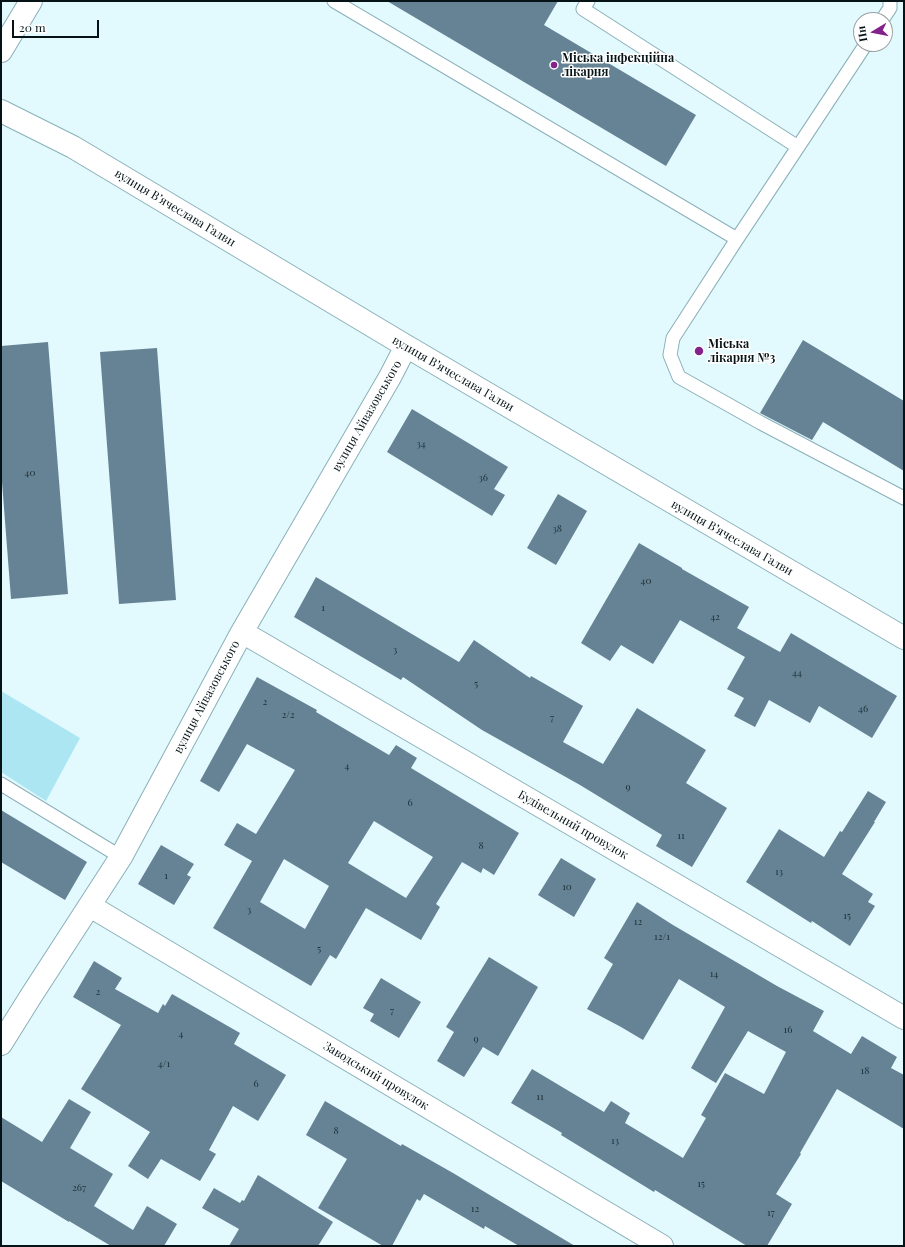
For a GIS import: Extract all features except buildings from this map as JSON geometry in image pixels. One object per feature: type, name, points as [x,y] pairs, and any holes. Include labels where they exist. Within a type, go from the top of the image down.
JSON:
[{"type":"street","points":[[1,51],[32,1]]},
{"type":"street","name":"вулиця Вʼячеслава Галви","points":[[1,111],[73,147],[406,346],[904,638]]},
{"type":"street","name":"вулиця Айвазовського","points":[[1,1044],[121,857],[242,632],[390,377],[406,346]]},
{"type":"street","name":"Будівельний провулок","points":[[242,632],[904,1018]]},
{"type":"street","name":"Заводський провулок","points":[[90,906],[662,1246]]},
{"type":"lane","points":[[334,1],[736,239]]},
{"type":"lane","points":[[588,1],[583,9],[798,147]]},
{"type":"lane","points":[[887,12],[890,8],[890,1]]},
{"type":"lane","points":[[861,52],[736,239],[673,338],[670,355],[678,377],[761,423],[904,498]]},
{"type":"lane","points":[[1,784],[121,857]]},
{"type":"shaded area","points":[[1,691],[80,738],[46,801],[1,772]]},
{"type":"place","name":"Міська інфекційна лікарня","points":[[554,65]]},
{"type":"place","name":"Міська лікарня №3","points":[[699,351]]}]
